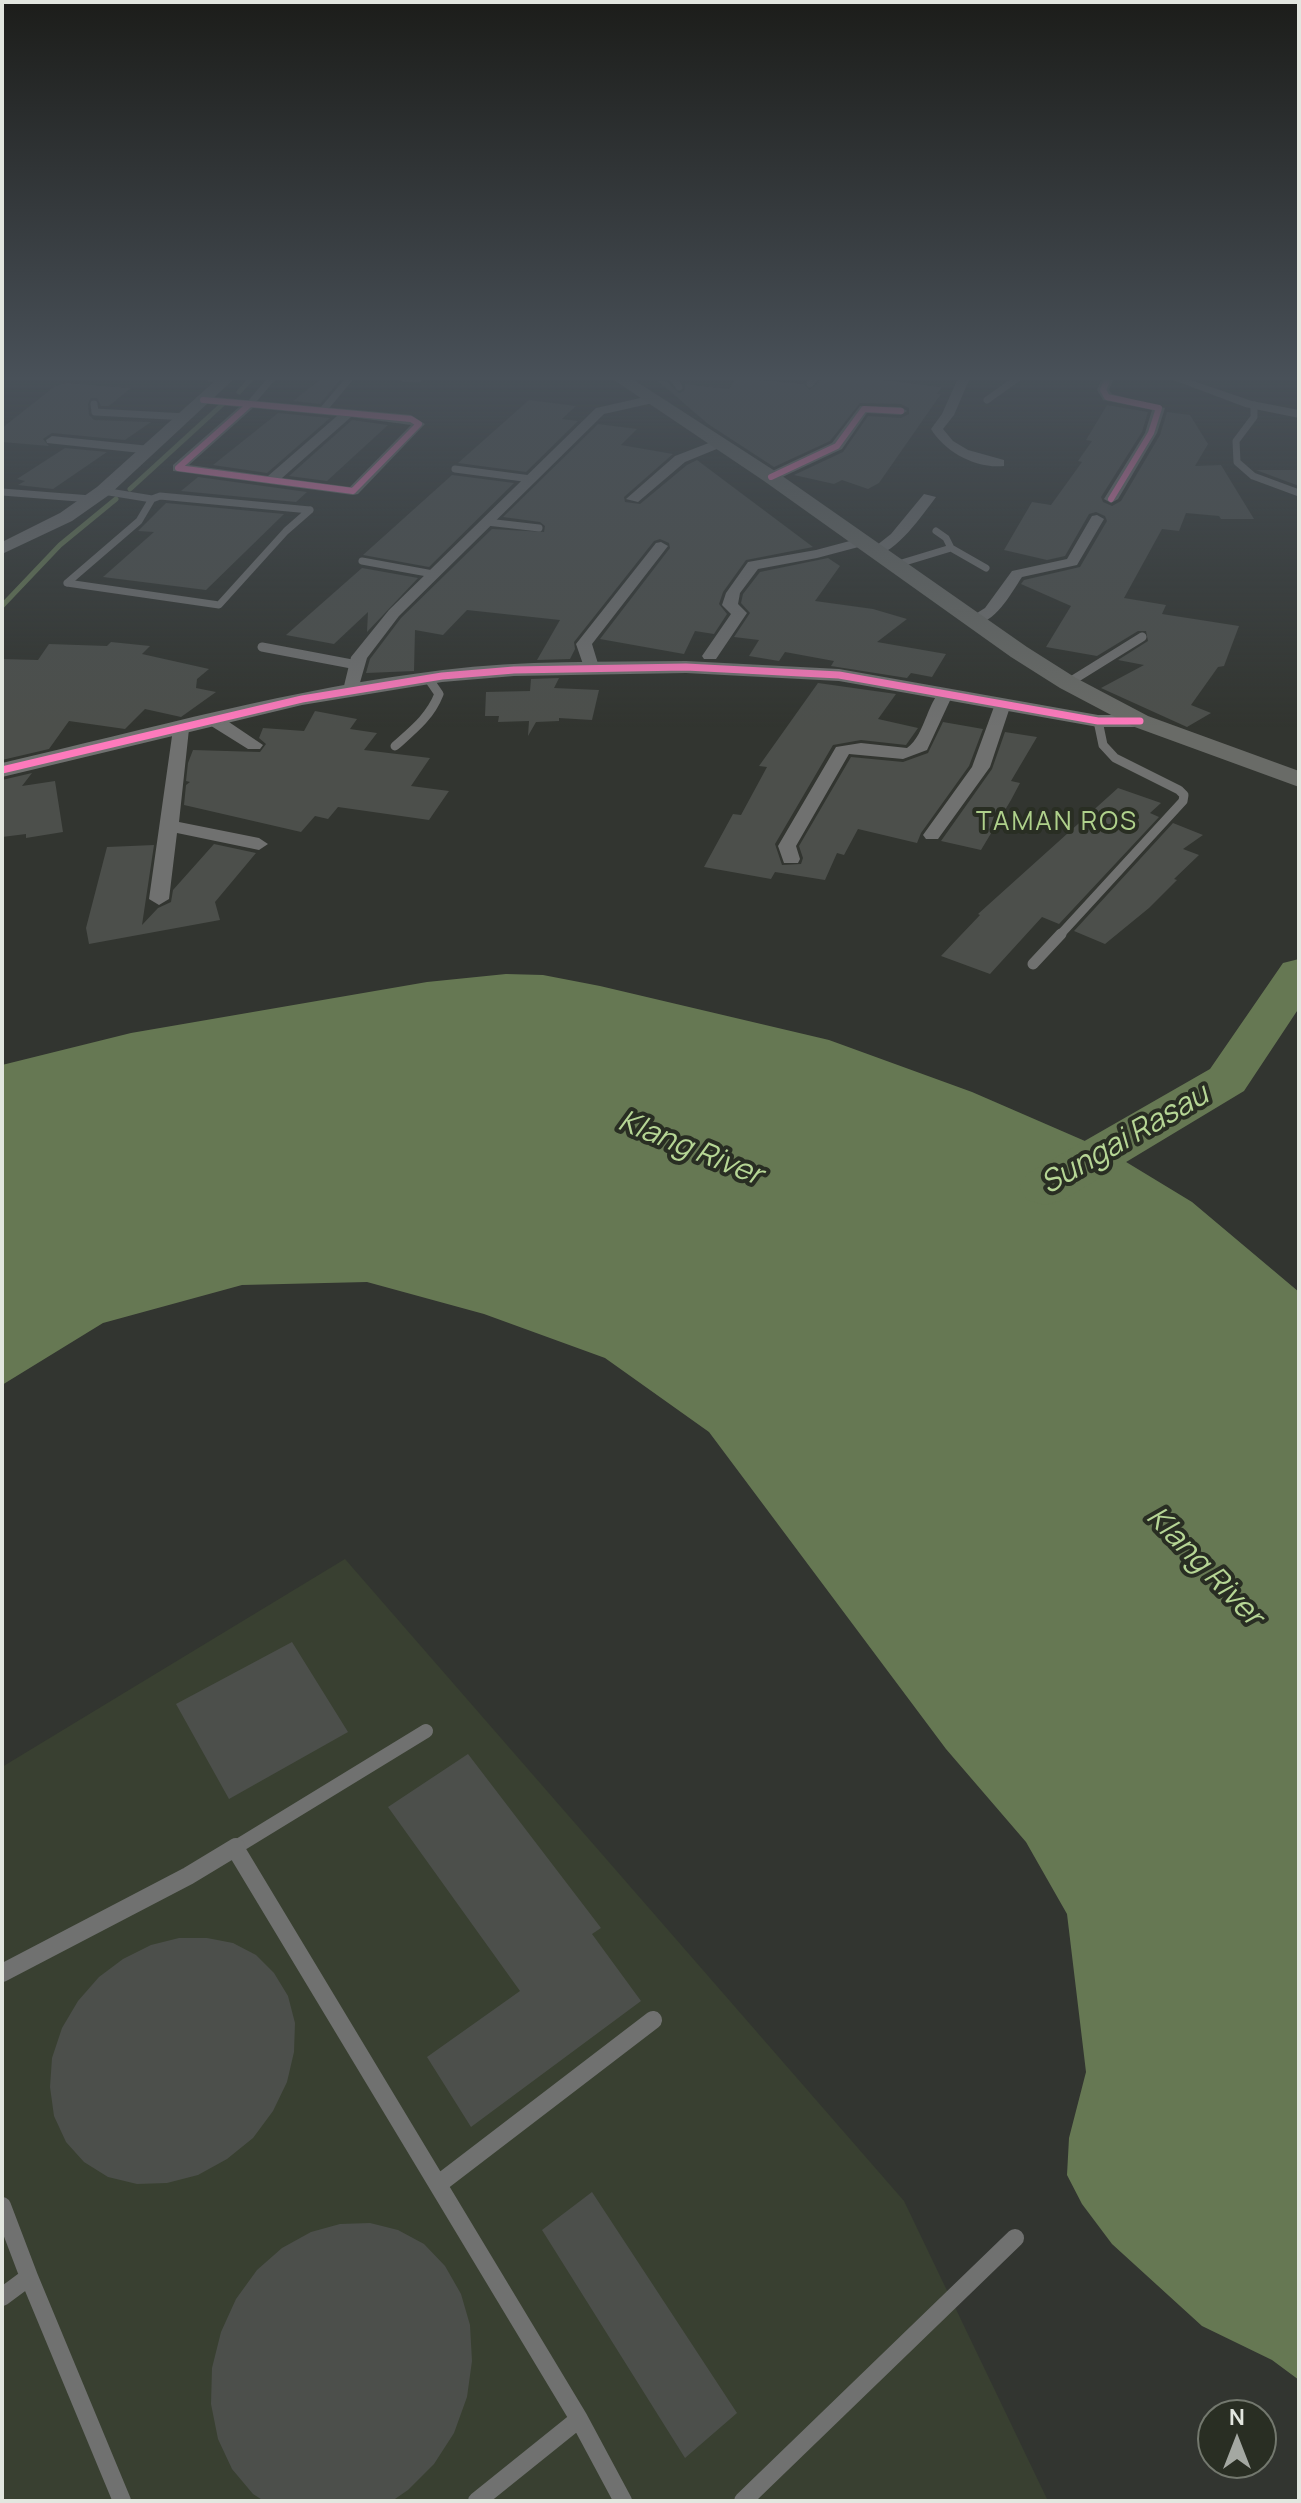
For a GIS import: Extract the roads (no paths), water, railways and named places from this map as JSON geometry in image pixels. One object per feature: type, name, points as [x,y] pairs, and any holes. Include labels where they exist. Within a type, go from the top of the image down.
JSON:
[{"type":"main road","points":[[796,495],[974,621],[1068,683],[1140,721],[1265,770],[1299,780]]},
{"type":"street","points":[[6,544],[66,517],[97,495]]},
{"type":"street","points":[[351,690],[359,657],[394,613],[515,495]]},
{"type":"street","points":[[633,499],[638,495]]},
{"type":"street","points":[[1111,499],[1114,495]]},
{"type":"street","points":[[710,656],[739,613],[730,605],[733,593],[753,565],[869,547],[896,537],[929,497]]},
{"type":"street","points":[[974,621],[990,611],[1017,574],[1072,562],[1097,519]]},
{"type":"street","points":[[591,667],[584,644],[661,546]]},
{"type":"street","points":[[2,770],[351,690],[428,678],[591,667],[686,667],[839,675],[1098,721],[1140,721]]},
{"type":"street","points":[[791,859],[787,846],[842,751],[854,747],[889,753],[908,752],[922,746],[945,694]]},
{"type":"street","points":[[932,835],[981,767],[1003,704]]},
{"type":"street","points":[[214,720],[254,745]]},
{"type":"street","points":[[159,899],[181,729]]},
{"type":"street","points":[[169,827],[195,829],[259,844]]},
{"type":"lane","points":[[91,495],[152,499],[160,496],[310,510],[286,531],[219,605],[67,583],[139,521],[152,499]]},
{"type":"lane","points":[[487,522],[539,528]]},
{"type":"lane","points":[[936,531],[946,538],[951,548],[986,568]]},
{"type":"lane","points":[[895,565],[951,548]]},
{"type":"lane","points":[[362,561],[433,574]]},
{"type":"lane","points":[[1068,683],[1142,637]]},
{"type":"lane","points":[[262,647],[357,665]]},
{"type":"lane","points":[[395,746],[436,706],[439,694],[428,678]]},
{"type":"lane","points":[[1033,964],[1183,801],[1184,795],[1179,790],[1115,758],[1103,745],[1098,721]]},
{"type":"lane","points":[[2,1973],[188,1876],[426,1731]]},
{"type":"lane","points":[[235,1848],[440,2183],[579,2419],[623,2501]]},
{"type":"lane","points":[[440,2183],[653,2020]]},
{"type":"lane","points":[[2,2206],[14,2227],[21,2260],[122,2501]]},
{"type":"lane","points":[[743,2501],[1015,2238]]},
{"type":"lane","points":[[2,2297],[29,2277]]},
{"type":"lane","points":[[477,2501],[579,2419]]},
{"type":"water","name":"Klang River","points":[[506,974],[543,975],[600,986],[829,1040],[972,1092],[1108,1151],[1192,1202],[1299,1292],[1299,2380],[1272,2360],[1202,2326],[1112,2244],[1082,2204],[1067,2175],[1069,2138],[1086,2072],[1067,1914],[1026,1842],[946,1749],[709,1432],[605,1358],[484,1314],[367,1282],[242,1285],[103,1323],[2,1385],[2,1065],[131,1033],[427,982]]},
{"type":"waterway","points":[[2,606],[60,545],[116,499]]},
{"type":"waterway","name":"Sungai Rasau","points":[[1045,1187],[1227,1080],[1299,973]]},
{"type":"district","name":"TAMAN ROS","points":[[1057,823]]}]
